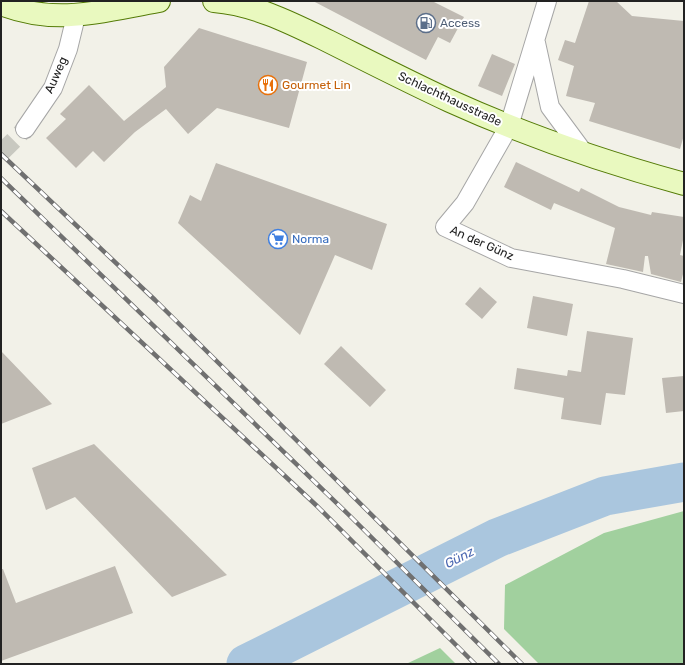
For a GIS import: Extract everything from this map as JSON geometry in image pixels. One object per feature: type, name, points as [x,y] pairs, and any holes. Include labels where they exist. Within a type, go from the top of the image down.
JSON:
[{"type":"main road","points":[[1,4],[17,10],[44,15],[76,16],[159,1]]},
{"type":"main road","name":"Schlachthausstraße","points":[[214,1],[221,1],[260,12],[294,24],[450,101],[509,126],[629,169],[684,184]]},
{"type":"street","points":[[509,126],[548,1]]},
{"type":"street","name":"Auweg","points":[[25,129],[53,88],[68,48],[76,16]]},
{"type":"street","points":[[536,42],[550,107],[584,153]]},
{"type":"street","name":"An der Günz","points":[[509,126],[465,203],[445,227],[511,258],[623,279],[684,294]]},
{"type":"green space","points":[[684,511],[684,664],[539,664],[504,629],[505,585],[604,533]]},
{"type":"green space","points":[[440,648],[456,664],[406,664]]},
{"type":"building","points":[[313,1],[432,1],[464,17],[450,43],[438,37],[426,60]]},
{"type":"building","points":[[589,1],[616,1],[632,16],[684,21],[684,135],[680,149],[589,121],[595,103],[566,96],[574,66],[558,60],[565,40],[575,43]]},
{"type":"building","points":[[199,28],[307,62],[289,128],[217,108],[188,134],[166,109],[135,132],[104,162],[93,151],[76,168],[46,138],[66,119],[60,114],[89,85],[124,121],[166,87],[164,67]]},
{"type":"building","points":[[492,54],[515,64],[502,96],[478,86]]},
{"type":"building","points":[[516,162],[579,192],[581,188],[619,207],[651,215],[652,212],[684,217],[684,235],[680,255],[684,256],[684,270],[681,282],[651,274],[648,256],[645,256],[643,272],[606,264],[615,228],[554,203],[551,210],[504,187]]},
{"type":"building","points":[[216,163],[387,224],[372,270],[335,255],[300,335],[178,223],[190,195],[201,201]]},
{"type":"building","points":[[480,287],[497,302],[482,319],[465,304]]},
{"type":"building","points":[[533,296],[573,304],[567,336],[527,328]]},
{"type":"building","points":[[587,331],[633,338],[625,395],[606,393],[601,425],[561,419],[564,398],[514,389],[517,368],[567,376],[568,370],[581,372]]},
{"type":"building","points":[[341,346],[386,390],[370,407],[324,364]]},
{"type":"building","points":[[1,351],[52,404],[1,424]]},
{"type":"building","points":[[684,376],[684,411],[666,413],[662,378]]},
{"type":"building","points":[[94,444],[227,575],[172,597],[75,497],[46,510],[32,468]]},
{"type":"building","points":[[115,566],[133,613],[1,661],[1,569],[3,569],[16,603]]},
{"type":"waterway","name":"Günz","points":[[246,664],[497,538],[605,496],[684,482]]},
{"type":"tunnel","points":[[1,153],[25,129]]},
{"type":"railway","points":[[1,154],[155,300],[522,664]]},
{"type":"railway","points":[[1,178],[351,517],[499,664]]},
{"type":"railway","points":[[1,211],[317,506],[475,664]]},
{"type":"place","name":"Access","points":[[426,23]]},
{"type":"place","name":"Gourmet Lin","points":[[268,85]]},
{"type":"place","name":"Norma","points":[[278,239]]}]
